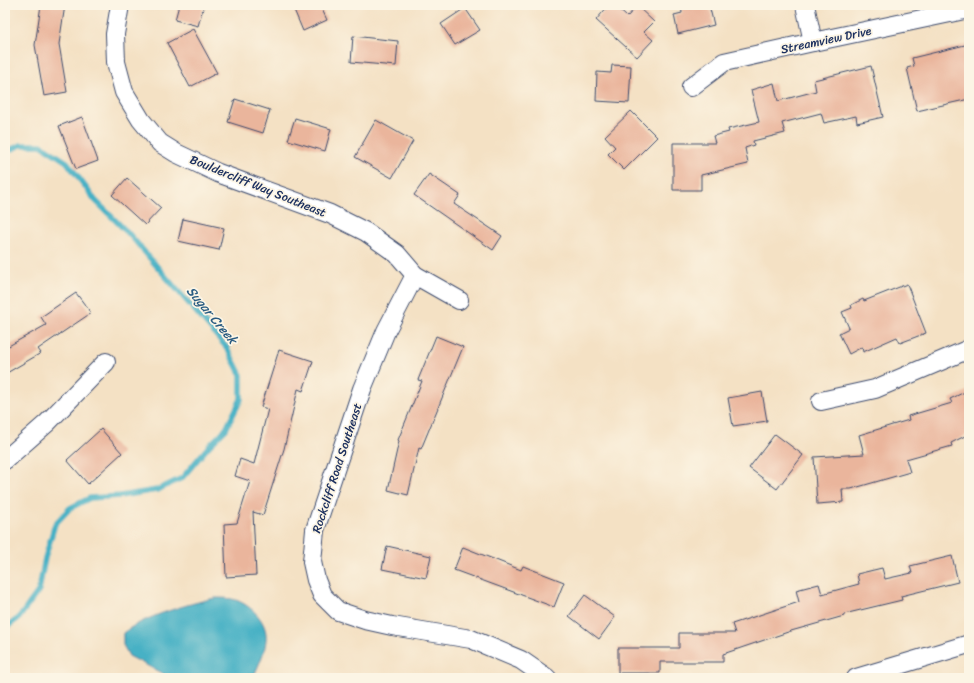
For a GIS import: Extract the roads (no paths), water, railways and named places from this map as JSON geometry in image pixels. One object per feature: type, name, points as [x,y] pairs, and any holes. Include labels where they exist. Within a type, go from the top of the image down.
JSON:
[{"type":"street","name":"Bouldercliff Way Southeast","points":[[120,5],[115,34],[116,62],[124,92],[141,120],[160,143],[176,153],[218,173],[330,214],[366,232],[398,254],[415,275],[459,300]]},
{"type":"street","points":[[805,5],[813,42]]},
{"type":"street","name":"Streamview Drive","points":[[691,87],[724,62],[969,9]]},
{"type":"street","name":"Rockcliff Road Southeast","points":[[415,275],[386,331],[362,389],[315,530],[312,562],[316,580],[322,595],[338,611],[365,620],[392,626],[471,639],[521,660],[547,678]]},
{"type":"street","points":[[821,401],[875,389],[969,349]]},
{"type":"street","points":[[5,460],[47,423],[106,362]]},
{"type":"street","points":[[856,678],[969,644]]},
{"type":"water","points":[[215,598],[236,600],[248,606],[262,621],[266,633],[266,640],[261,659],[253,678],[171,678],[129,656],[123,645],[123,633],[143,621],[155,616],[180,607]]},
{"type":"waterway","name":"Sugar Creek","points":[[5,152],[21,145],[41,145],[67,162],[95,200],[130,235],[227,348],[241,375],[241,399],[226,429],[209,446],[182,478],[157,490],[120,496],[90,498],[70,508],[55,524],[45,558],[39,590],[19,618],[5,628]]}]
